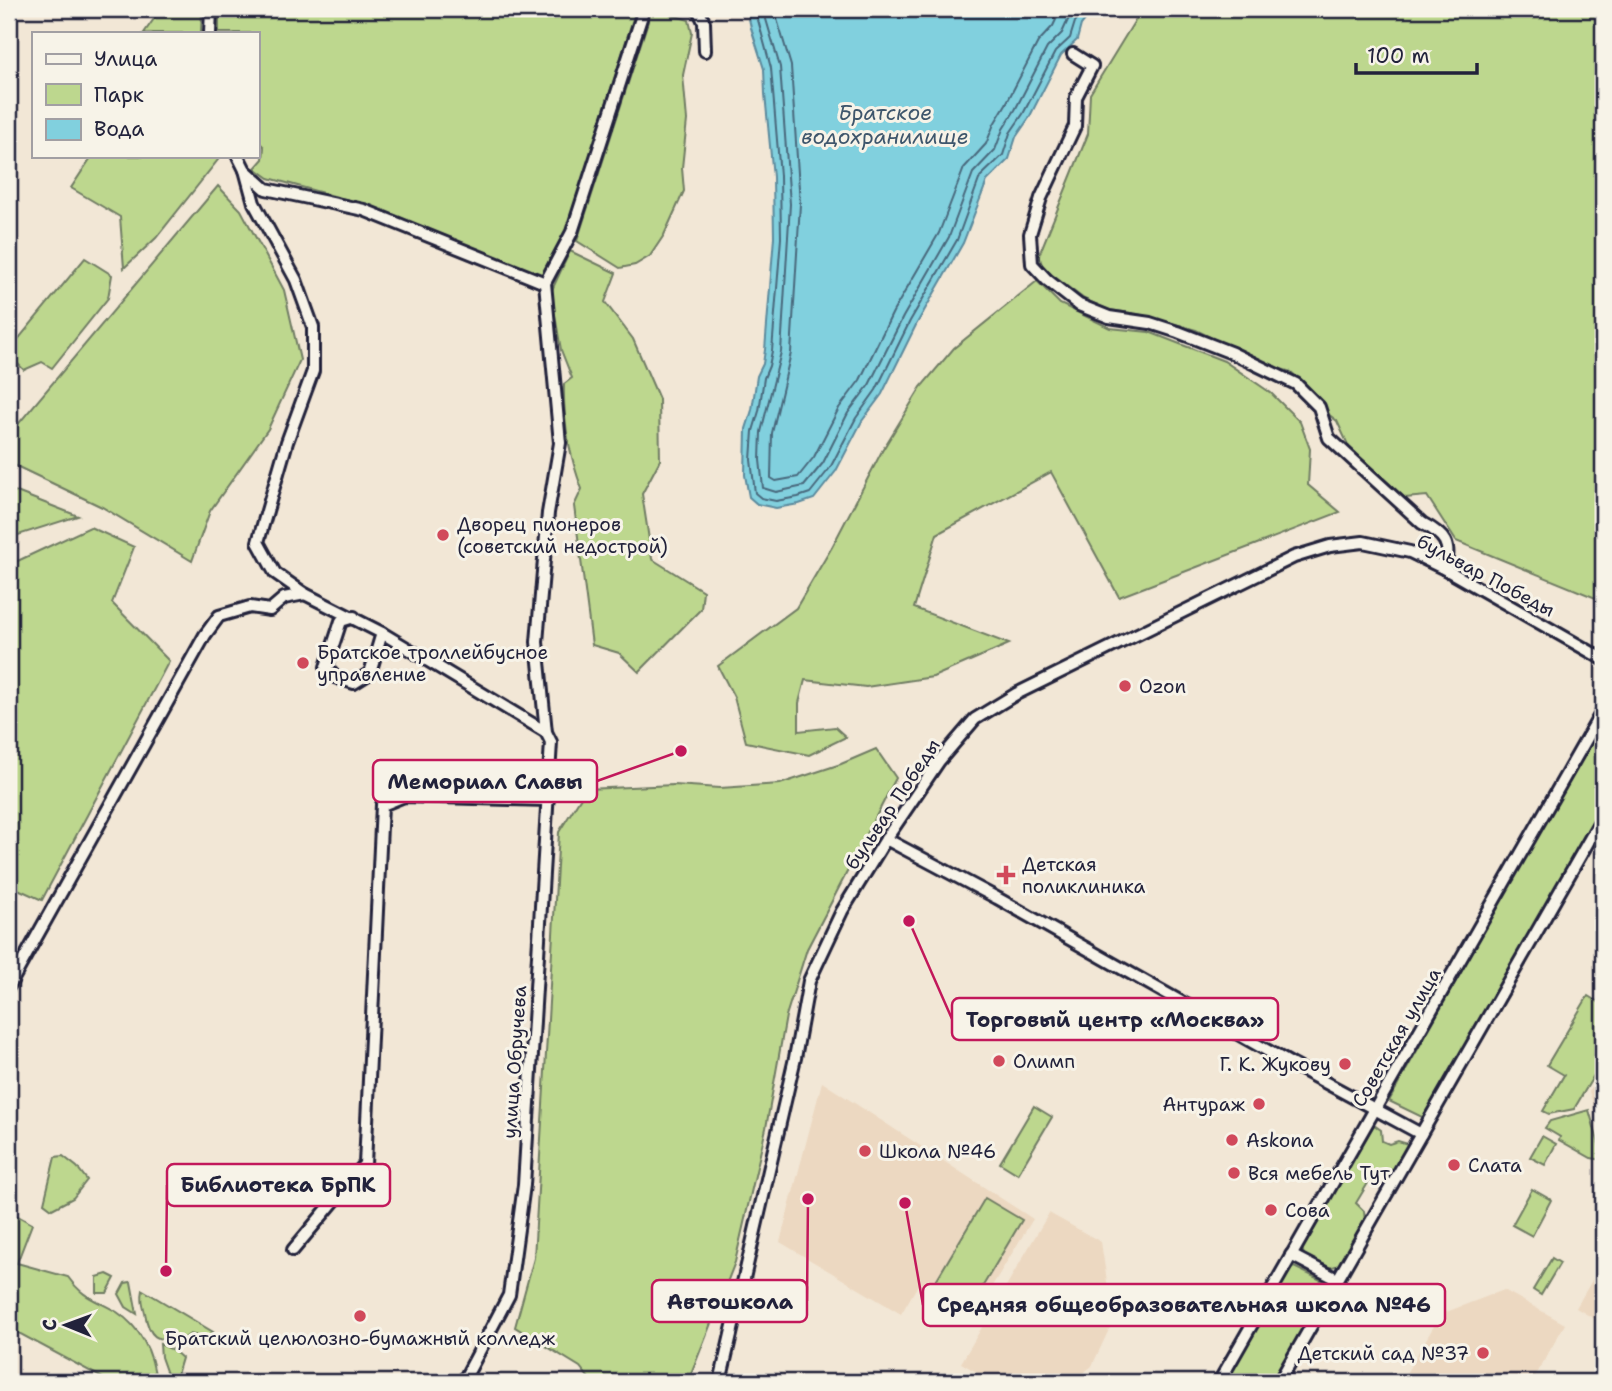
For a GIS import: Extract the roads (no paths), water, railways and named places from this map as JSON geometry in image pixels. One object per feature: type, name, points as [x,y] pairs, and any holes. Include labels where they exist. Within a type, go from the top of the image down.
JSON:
[{"type":"street","points":[[210,32],[211,9]]},
{"type":"street","points":[[245,170],[266,189],[364,210],[545,283],[572,232],[644,9]]},
{"type":"street","points":[[698,9],[704,22],[705,51]]},
{"type":"street","points":[[1073,54],[1091,66],[1076,97],[1075,126],[1041,198],[1030,234],[1032,264],[1079,305],[1109,317],[1150,323],[1178,332],[1296,384],[1319,407],[1329,438],[1422,523],[1436,530],[1448,545],[1450,554],[1446,569]]},
{"type":"street","points":[[239,158],[254,203],[296,280],[313,327],[313,371],[287,442],[258,542],[275,573],[305,594],[382,633],[546,732]]},
{"type":"street","name":"улица Обручева","points":[[463,1382],[509,1296],[524,1185],[551,742],[546,732],[537,642],[548,513],[560,443],[545,283]]},
{"type":"street","name":"бульвар Победы","points":[[720,1382],[792,1071],[809,981],[842,911],[886,839],[939,761],[975,719],[1016,694],[1284,562],[1330,546],[1363,542],[1410,552],[1446,569],[1603,659]]},
{"type":"street","points":[[9,986],[205,635],[219,616],[250,607],[270,610],[284,598],[305,594]]},
{"type":"street","points":[[354,617],[341,621],[332,645],[326,667],[335,677],[354,683],[370,673],[382,633]]},
{"type":"street","name":"Советская улица","points":[[1219,1382],[1599,727],[1603,710]]},
{"type":"street","points":[[293,1250],[365,1164],[382,805],[404,796],[548,800]]},
{"type":"street","points":[[1279,1382],[1603,816]]},
{"type":"street","points":[[886,839],[1421,1134]]},
{"type":"street","points":[[1291,1255],[1337,1279]]},
{"type":"water","name":"Братское водохранилище","points":[[747,9],[1094,9],[1081,25],[1077,40],[1061,55],[1029,118],[1016,137],[1009,159],[987,181],[963,243],[916,325],[882,394],[862,421],[836,471],[814,499],[776,508],[757,504],[749,497],[745,475],[746,429],[765,350],[774,237],[773,177],[764,69]]},
{"type":"place","name":"Дворец пионеров (советский недострой)","points":[[443,535]]},
{"type":"place","name":"Братское троллейбусное управление","points":[[303,663]]},
{"type":"place","name":"Ozon","points":[[1125,686]]},
{"type":"place","name":"Мемориал Славы","points":[[681,751]]},
{"type":"place","name":"Детская поликлиника","points":[[1006,875]]},
{"type":"place","name":"Торговый центр «Москва»","points":[[909,921]]},
{"type":"place","name":"Олимп","points":[[999,1061]]},
{"type":"place","name":"Г. К. Жукову","points":[[1345,1064]]},
{"type":"place","name":"Антураж","points":[[1259,1104]]},
{"type":"place","name":"Askona","points":[[1232,1140]]},
{"type":"place","name":"Школа №46","points":[[865,1151]]},
{"type":"place","name":"Слата","points":[[1454,1165]]},
{"type":"place","name":"Вся мебель Тут","points":[[1234,1173]]},
{"type":"place","name":"Автошкола","points":[[808,1199]]},
{"type":"place","name":"Средняя общеобразовательная школа №46","points":[[905,1203]]},
{"type":"place","name":"Сова","points":[[1271,1210]]},
{"type":"place","name":"Библиотека БрПК","points":[[166,1271]]},
{"type":"place","name":"Братский целюлозно-бумажный колледж","points":[[360,1316]]},
{"type":"place","name":"Детский сад №37","points":[[1483,1353]]}]
